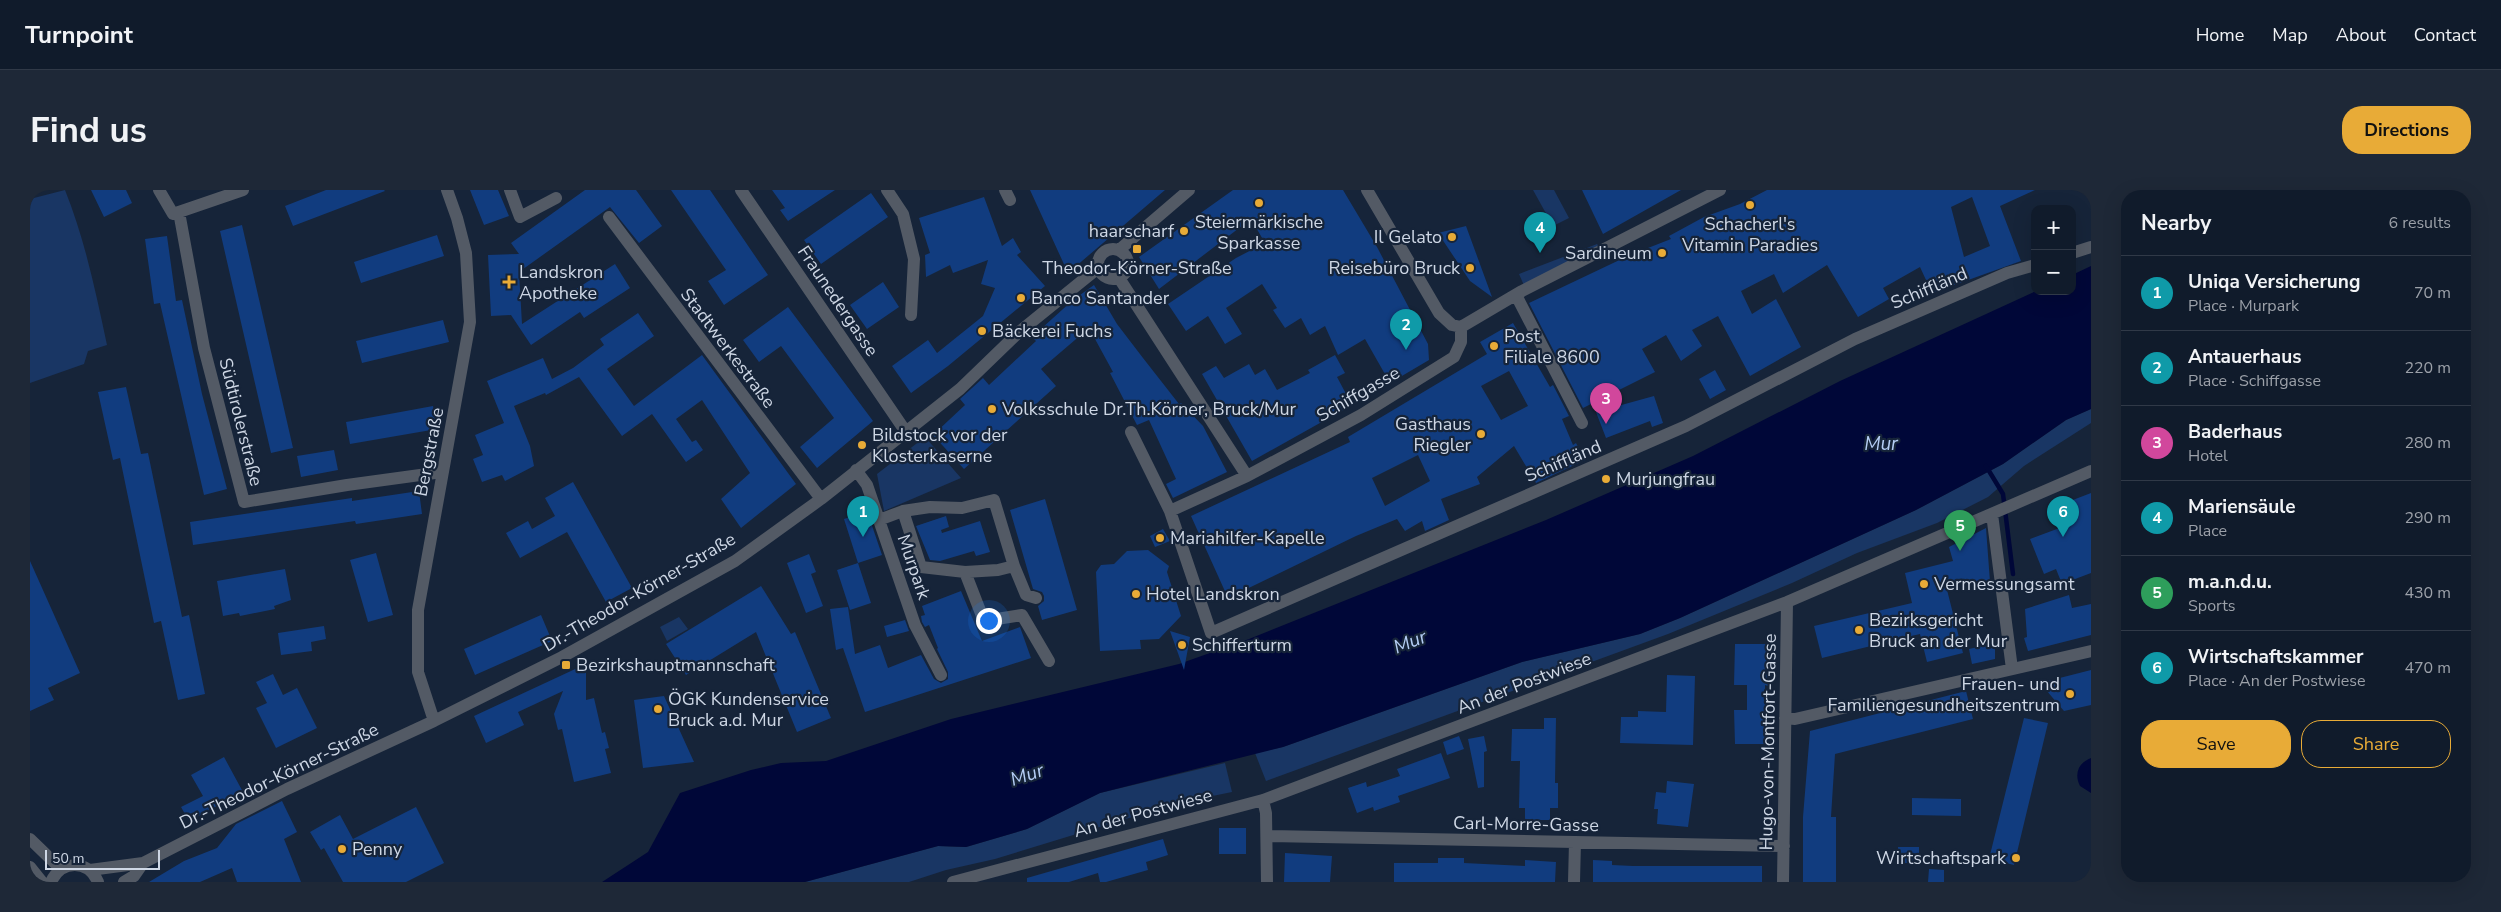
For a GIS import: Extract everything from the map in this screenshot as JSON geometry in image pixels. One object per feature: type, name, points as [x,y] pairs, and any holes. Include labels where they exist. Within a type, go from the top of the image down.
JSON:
[{"type":"street","name":"Südtirolerstraße","points":[[159,190],[176,213],[204,348],[244,502],[442,472]]},
{"type":"street","points":[[176,213],[243,190]]},
{"type":"street","name":"Bergstraße","points":[[434,721],[418,672],[416,651],[418,610],[470,322],[466,253],[447,190]]},
{"type":"street","points":[[510,190],[520,216],[556,198]]},
{"type":"street","name":"Fraunedergasse","points":[[741,190],[906,432]]},
{"type":"street","points":[[887,190],[903,214],[914,259],[912,315]]},
{"type":"street","points":[[1119,250],[1189,190]]},
{"type":"street","points":[[1367,190],[1439,313],[1452,325],[1461,326],[1518,298],[1679,209],[1720,190]]},
{"type":"street","name":"Stadtwerkestraße","points":[[608,217],[821,499]]},
{"type":"street","points":[[2076,252],[2091,247]]},
{"type":"street","points":[[1112,249],[1119,250],[1125,254],[1128,264],[1125,274],[1119,278],[1106,278],[1098,268],[1098,261],[1103,253],[1112,249]]},
{"type":"street","name":"Schiffländ","points":[[1170,511],[1211,632],[1686,426],[1855,339],[2001,276],[2031,266]]},
{"type":"street","name":"Dr.-Theodor-Körner-Straße","points":[[61,868],[76,864],[90,870],[142,863],[287,789],[434,721],[562,657],[727,565],[821,499],[960,389],[1019,332],[1098,268]]},
{"type":"street","points":[[1119,278],[1247,476]]},
{"type":"street","points":[[1518,298],[1582,423]]},
{"type":"street","name":"Schiffgasse","points":[[1170,511],[1247,476],[1361,415],[1454,357],[1461,342],[1461,326]]},
{"type":"street","points":[[1131,432],[1170,511]]},
{"type":"street","name":"Murpark","points":[[856,470],[867,485],[915,625],[941,675]]},
{"type":"street","name":"An der Postwiese","points":[[953,882],[1263,800],[1787,602],[2091,471]]},
{"type":"street","name":"Murpark","points":[[1014,566],[998,570],[964,572],[921,567],[903,511],[930,507],[962,508],[994,500],[1014,566],[1026,595],[1036,598]]},
{"type":"street","points":[[879,520],[903,511]]},
{"type":"street","points":[[1996,513],[1999,581],[2012,669]]},
{"type":"street","points":[[964,572],[984,621],[1022,616],[1049,661]]},
{"type":"street","name":"Hugo-von-Montfort-Gasse","points":[[1783,882],[1787,602]]},
{"type":"street","points":[[1785,718],[1795,719],[2091,651]]},
{"type":"street","points":[[1263,800],[1266,813],[1267,882]]},
{"type":"street","name":"Carl-Morre-Gasse","points":[[1267,836],[1784,846]]},
{"type":"street","points":[[30,839],[61,868],[51,882]]},
{"type":"street","points":[[1574,882],[1575,842]]},
{"type":"street","name":"Dr.-Theodor-Körner-Straße","points":[[124,882],[134,876],[142,863]]},
{"type":"street","points":[[30,867],[42,882]]},
{"type":"street","points":[[90,870],[98,882]]},
{"type":"shaded area","points":[[65,190],[84,247],[107,345],[88,351],[84,364],[30,383],[30,199]]},
{"type":"shaded area","points":[[1533,190],[1554,190],[1569,218],[1553,226]]},
{"type":"shaded area","points":[[1597,244],[1603,250],[1526,290],[1519,274]]},
{"type":"shaded area","points":[[2091,409],[2091,423],[2024,466],[1988,497],[1937,523],[1857,553],[1792,583],[1668,634],[1266,781],[1255,753],[1283,747],[1522,662],[1640,634],[1680,618],[1916,510],[2003,464],[2066,420]]},
{"type":"shaded area","points":[[925,437],[961,478],[884,511],[877,474]]},
{"type":"shaded area","points":[[679,617],[688,629],[667,641],[660,627]]},
{"type":"shaded area","points":[[1225,763],[1232,792],[1178,803],[995,859],[946,870],[909,882],[805,882],[938,846],[966,847],[1027,829],[1100,793]]},
{"type":"water","name":"Mur","points":[[2091,266],[2091,409],[2066,420],[2003,464],[1916,510],[1680,618],[1640,634],[1522,662],[1283,747],[1100,793],[1027,829],[966,847],[938,846],[805,882],[602,882],[648,852],[680,793],[751,770],[781,763],[826,761],[951,719],[1179,664],[1249,639],[1546,520],[1693,456],[1840,381],[2031,293],[2031,295],[2076,295],[2076,273]]},
{"type":"water","points":[[2091,758],[2091,793],[2080,786],[2077,773],[2080,766]]},
{"type":"building","points":[[91,190],[126,190],[132,203],[104,217]]},
{"type":"building","points":[[326,190],[385,191],[293,226],[285,206]]},
{"type":"building","points":[[470,190],[498,190],[509,216],[484,225]]},
{"type":"building","points":[[585,190],[636,190],[662,226],[639,243],[610,207],[519,272],[522,324],[615,264],[630,288],[584,318],[580,312],[531,345],[511,315],[491,316],[488,255],[519,254],[511,243]]},
{"type":"building","points":[[671,190],[710,190],[768,275],[724,305],[708,281],[726,270]]},
{"type":"building","points":[[772,190],[835,190],[788,221],[780,210],[785,208]]},
{"type":"building","points":[[1030,190],[1165,190],[1068,273]]},
{"type":"building","points":[[1233,190],[1343,190],[1377,247],[1428,344],[1429,360],[1390,383],[1365,339],[1338,355],[1325,326],[1310,335],[1301,318],[1285,328],[1273,310],[1277,308],[1262,284],[1226,308],[1242,334],[1225,344],[1208,316],[1186,331],[1168,304],[1236,258],[1265,243],[1251,219],[1159,289],[1139,257]]},
{"type":"building","points":[[1582,190],[1681,190],[1603,234]]},
{"type":"building","points":[[1767,190],[2035,190],[2000,206],[2021,261],[1932,293],[1920,267],[1883,288],[1889,299],[1858,317],[1827,265],[1783,293],[1774,274],[1741,291],[1752,314],[1776,299],[1801,347],[1750,376],[1718,316],[1692,330],[1702,346],[1681,361],[1666,335],[1642,349],[1655,372],[1583,408],[1529,303],[1630,255],[1671,239],[1669,236],[1704,217],[1740,204]],"holes":[[[1972,197],[1990,246],[1964,257],[1951,207]]]},
{"type":"building","points":[[871,193],[888,217],[821,264],[804,240]]},
{"type":"building","points":[[984,197],[1002,246],[1013,238],[1021,252],[1017,255],[1045,286],[948,366],[911,393],[892,366],[928,340],[937,353],[983,316],[995,288],[981,284],[988,260],[953,273],[950,265],[926,277],[925,255],[930,253],[919,218]]},
{"type":"building","points":[[242,225],[293,448],[271,453],[220,231]]},
{"type":"building","points":[[1466,226],[1492,297],[1470,281],[1438,233]]},
{"type":"building","points":[[437,235],[444,256],[361,283],[354,262]]},
{"type":"building","points":[[167,236],[176,301],[182,300],[202,394],[227,489],[204,495],[160,303],[154,304],[145,239]]},
{"type":"building","points":[[883,282],[899,307],[867,329],[850,305]]},
{"type":"building","points":[[1094,285],[1117,324],[1143,358],[1179,404],[1181,403],[1203,426],[1227,472],[1173,498],[1166,484],[1176,479],[1149,420],[1137,425],[1110,373],[1113,372],[1089,328],[1041,369],[1056,386],[964,469],[933,435],[965,405],[960,399],[983,378],[989,385],[1036,341],[1032,337],[1073,300]]},
{"type":"building","points":[[788,307],[873,421],[817,468],[800,447],[834,418],[781,346],[759,362],[743,340]]},
{"type":"building","points":[[638,313],[654,336],[607,369],[634,406],[702,355],[796,484],[741,528],[721,499],[750,473],[702,400],[676,419],[692,442],[696,440],[703,450],[686,462],[652,414],[622,436],[579,377],[546,395],[545,393],[514,406],[530,446],[534,466],[505,481],[502,475],[482,482],[473,459],[483,455],[475,435],[504,423],[487,381],[543,358],[552,379],[573,368],[604,345],[600,339]]},
{"type":"building","points":[[443,320],[449,342],[362,363],[356,341]]},
{"type":"building","points":[[1513,323],[1550,387],[1553,385],[1569,416],[1562,419],[1573,445],[1576,443],[1585,460],[1536,483],[1514,446],[1477,477],[1480,484],[1441,499],[1449,520],[1425,531],[1422,521],[1405,531],[1397,519],[1356,536],[1228,598],[1191,516],[1350,442],[1348,437],[1487,354],[1480,342]],"holes":[[[1509,371],[1528,406],[1501,420],[1481,386]],[[1418,455],[1430,481],[1385,506],[1372,478]]]},
{"type":"building","points":[[1335,355],[1345,373],[1337,377],[1352,405],[1252,461],[1202,374],[1216,366],[1224,378],[1249,364],[1255,375],[1265,369],[1277,390],[1310,373],[1308,370]]},
{"type":"building","points":[[1715,370],[1726,390],[1710,399],[1699,379]]},
{"type":"building","points":[[126,387],[141,454],[148,453],[182,617],[189,615],[205,694],[178,700],[161,621],[154,623],[120,458],[113,460],[98,392]]},
{"type":"building","points":[[1654,396],[1663,423],[1652,427],[1650,421],[1606,438],[1596,412]]},
{"type":"building","points":[[433,406],[437,429],[350,444],[346,422]]},
{"type":"building","points":[[334,450],[338,470],[301,477],[297,456]]},
{"type":"building","points":[[573,482],[632,588],[606,602],[567,532],[520,558],[506,533],[528,521],[532,529],[555,516],[545,498]]},
{"type":"building","points":[[419,491],[422,514],[356,524],[355,521],[193,545],[190,522],[352,498],[352,501]]},
{"type":"building","points":[[2091,493],[2091,573],[2062,584],[2056,569],[2044,574],[2030,539],[2073,523],[2065,503]]},
{"type":"building","points":[[1045,499],[1077,610],[1042,620],[1038,606],[1044,601],[1044,596],[1042,592],[1033,589],[1010,510]]},
{"type":"building","points":[[867,511],[882,555],[858,563],[844,519]]},
{"type":"building","points":[[946,516],[949,527],[941,530],[942,533],[980,521],[990,552],[976,556],[974,551],[940,561],[930,560],[916,526]]},
{"type":"building","points":[[1986,528],[1990,582],[1945,582],[1963,653],[1927,662],[1920,634],[1822,658],[1814,626],[1912,603],[1905,573],[1953,561],[1949,547]]},
{"type":"building","name":"Mariahilfer-Kapelle","points":[[1163,529],[1170,541],[1155,547],[1150,536]]},
{"type":"building","name":"Hotel Landskron","points":[[1148,550],[1169,566],[1167,572],[1181,616],[1159,639],[1140,640],[1141,649],[1100,651],[1096,572],[1101,565],[1114,564],[1127,551]]},
{"type":"building","points":[[376,553],[393,615],[368,622],[350,560]]},
{"type":"building","points":[[809,554],[816,572],[811,574],[823,606],[806,613],[787,563]]},
{"type":"building","points":[[30,561],[80,673],[48,688],[54,700],[30,711]]},
{"type":"building","points":[[858,563],[871,603],[850,610],[837,570]]},
{"type":"building","points":[[285,569],[291,600],[274,606],[275,609],[240,616],[239,613],[223,616],[217,581]]},
{"type":"building","points":[[761,586],[791,634],[795,632],[831,718],[797,732],[756,632],[686,675],[666,644]]},
{"type":"building","points":[[961,591],[982,641],[1020,627],[1031,658],[865,712],[843,648],[836,650],[830,609],[848,607],[855,654],[880,645],[888,668],[921,655],[934,679],[941,683],[948,679],[948,672],[937,649],[929,625],[925,627],[922,622],[921,616],[925,615],[922,606]]},
{"type":"building","points":[[2069,595],[2072,608],[2091,604],[2091,635],[2028,651],[2024,638],[2027,637],[2025,609]]},
{"type":"building","points":[[541,615],[552,641],[475,675],[464,649]]},
{"type":"building","points":[[905,620],[909,631],[887,637],[884,626]]},
{"type":"building","points":[[324,626],[326,639],[311,642],[312,651],[281,655],[278,633]]},
{"type":"building","points":[[1170,631],[1190,637],[1184,670]]},
{"type":"building","points":[[1995,643],[1995,659],[1972,664],[1969,649]]},
{"type":"building","points":[[1735,644],[1769,644],[1768,686],[1765,685],[1766,744],[1735,744],[1734,710],[1747,710],[1747,685],[1734,685]]},
{"type":"building","points":[[586,664],[586,700],[594,698],[602,733],[605,732],[609,748],[605,749],[611,773],[574,782],[562,729],[558,730],[554,714],[563,691],[518,712],[524,725],[486,743],[474,716]]},
{"type":"building","name":"Frauen- und Familiengesundheitszentrum","points":[[2091,670],[2091,705],[2064,711],[2040,683]]},
{"type":"building","points":[[273,674],[283,695],[297,688],[317,728],[276,748],[256,708],[267,703],[256,682]]},
{"type":"building","points":[[1667,675],[1695,676],[1693,745],[1620,743],[1621,717],[1638,717],[1638,711],[1666,712]]},
{"type":"building","points":[[1966,691],[1973,719],[1835,754],[1831,817],[1836,817],[1836,882],[1803,882],[1803,817],[1810,731]]},
{"type":"building","points":[[664,696],[694,762],[643,768],[634,700]]},
{"type":"building","points":[[1544,718],[1556,718],[1555,783],[1558,783],[1558,808],[1550,808],[1550,820],[1525,820],[1525,808],[1519,808],[1520,761],[1511,761],[1512,729],[1544,729]]},
{"type":"building","points":[[2024,718],[2048,723],[2014,865],[1989,859]]},
{"type":"building","points":[[1459,736],[1464,749],[1447,755],[1443,742]]},
{"type":"building","points":[[1484,736],[1487,751],[1484,752],[1484,787],[1478,788],[1468,739]]},
{"type":"building","points":[[1441,753],[1450,778],[1398,796],[1400,802],[1374,811],[1373,807],[1357,813],[1348,788],[1366,782],[1367,787],[1400,776],[1397,769]]},
{"type":"building","points":[[224,757],[243,792],[189,821],[181,807],[203,796],[191,775]]},
{"type":"building","points":[[1667,781],[1694,784],[1688,827],[1657,824],[1658,809],[1654,809],[1656,792],[1666,793]]},
{"type":"building","points":[[1912,798],[1961,799],[1961,816],[1912,815]]},
{"type":"building","points":[[282,801],[297,832],[284,839],[301,882],[237,882],[232,868],[200,882],[149,882],[184,861],[217,848],[236,824]]},
{"type":"building","points":[[416,807],[444,863],[406,882],[343,882],[324,848],[321,850],[310,832],[340,815],[353,839]]},
{"type":"building","points":[[1219,828],[1246,828],[1246,854],[1219,854]]},
{"type":"building","points":[[1163,839],[1168,855],[1146,862],[1148,870],[1106,882],[1100,882],[1098,873],[1069,882],[1027,882],[1027,878]]},
{"type":"building","points":[[1898,847],[1919,847],[1919,863],[1898,863]]},
{"type":"building","points":[[1285,853],[1332,856],[1330,882],[1284,882]]},
{"type":"building","points":[[1438,858],[1464,858],[1464,863],[1525,866],[1525,860],[1556,862],[1555,882],[1394,882],[1394,863],[1438,863]]},
{"type":"building","points":[[1593,860],[1612,861],[1612,865],[1633,866],[1762,866],[1762,882],[1593,882]]},
{"type":"building","points":[[1929,869],[1944,870],[1944,882],[1928,882]]},
{"type":"waterway","points":[[1986,466],[2003,494],[2013,574]]},
{"type":"place","name":"Steiermärkische Sparkasse","points":[[1259,203]]},
{"type":"place","name":"Schacherl's Vitamin Paradies","points":[[1750,205]]},
{"type":"place","name":"haarscharf","points":[[1184,231]]},
{"type":"place","name":"Il Gelato","points":[[1452,237]]},
{"type":"place","name":"Theodor-Körner-Straße","points":[[1137,249]]},
{"type":"place","name":"Mariensäule","points":[[1540,253]]},
{"type":"place","name":"Sardineum","points":[[1662,253]]},
{"type":"place","name":"Reisebüro Bruck","points":[[1470,268]]},
{"type":"place","name":"Landskron Apotheke","points":[[509,282]]},
{"type":"place","name":"Banco Santander","points":[[1021,298]]},
{"type":"place","name":"Bäckerei Fuchs","points":[[982,331]]},
{"type":"place","name":"Post Filiale 8600","points":[[1494,346]]},
{"type":"place","name":"Antauerhaus","points":[[1406,350]]},
{"type":"place","name":"Volksschule Dr.Th.Körner, Bruck/Mur","points":[[992,409]]},
{"type":"place","name":"Baderhaus","points":[[1606,424]]},
{"type":"place","name":"Gasthaus Riegler","points":[[1481,434]]},
{"type":"place","name":"Bildstock vor der Klosterkaserne","points":[[862,445]]},
{"type":"place","name":"Murjungfrau","points":[[1606,479]]},
{"type":"place","name":"Uniqa Versicherung","points":[[863,537]]},
{"type":"place","name":"Wirtschaftskammer","points":[[2063,537]]},
{"type":"place","name":"Mariahilfer-Kapelle","points":[[1160,538]]},
{"type":"place","name":"m.a.n.d.u.","points":[[1960,551]]},
{"type":"place","name":"Vermessungsamt","points":[[1924,584]]},
{"type":"place","name":"Hotel Landskron","points":[[1136,594]]},
{"type":"place","name":"Bezirksgericht Bruck an der Mur","points":[[1859,630]]},
{"type":"place","name":"Schifferturm","points":[[1182,645]]},
{"type":"place","name":"Bezirkshauptmannschaft","points":[[566,665]]},
{"type":"place","name":"Frauen- und Familiengesundheitszentrum","points":[[2070,694]]},
{"type":"place","name":"ÖGK Kundenservice Bruck a.d. Mur","points":[[658,709]]},
{"type":"place","name":"Penny","points":[[342,849]]},
{"type":"place","name":"Wirtschaftspark","points":[[2016,858]]}]
